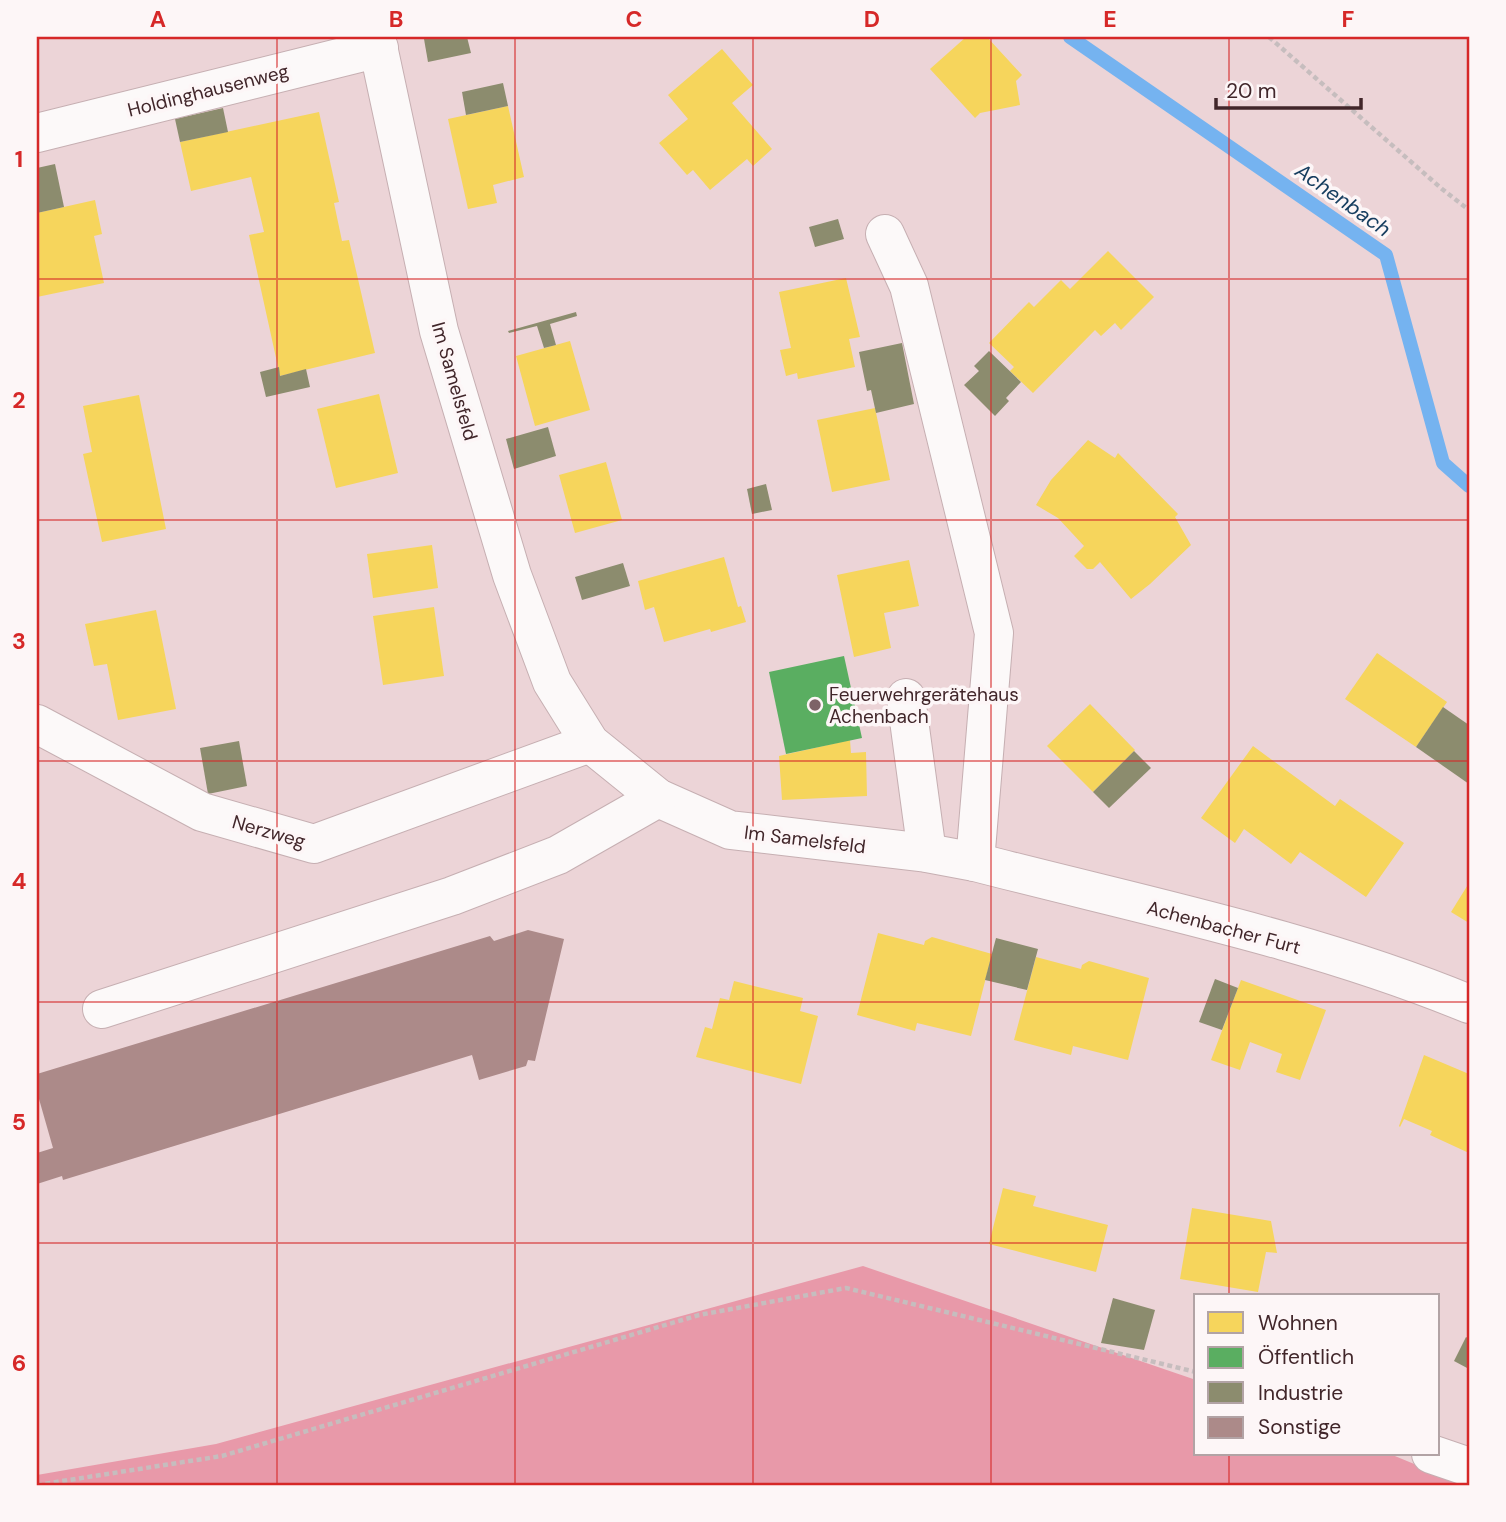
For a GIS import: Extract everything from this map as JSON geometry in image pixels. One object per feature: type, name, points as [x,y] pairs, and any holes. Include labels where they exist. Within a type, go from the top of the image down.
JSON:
[{"type":"street","name":"Holdinghausenweg","points":[[37,133],[377,42]]},
{"type":"street","name":"Im Samelsfeld","points":[[377,42],[439,331],[512,575],[552,682],[590,743],[658,798],[730,830],[927,853],[975,862]]},
{"type":"street","points":[[885,234],[909,286],[994,633],[975,862]]},
{"type":"street","points":[[906,698],[927,853]]},
{"type":"street","name":"Nerzweg","points":[[37,724],[202,813],[314,844],[590,743]]},
{"type":"street","points":[[102,1009],[464,892],[558,855],[658,798]]},
{"type":"street","name":"Achenbacher Furt","points":[[975,862],[1280,940],[1432,989],[1469,1004]]},
{"type":"street","points":[[1438,1456],[1469,1467]]},
{"type":"path","points":[[1269,37],[1442,189],[1469,209]]},
{"type":"path","points":[[37,1485],[222,1456],[699,1315],[846,1288],[1194,1372]]},
{"type":"shaded area","points":[[863,1266],[1194,1379],[1194,1456],[1395,1456],[1465,1485],[37,1485],[37,1475],[216,1444]]},
{"type":"building: Wohnen","points":[[966,37],[987,37],[1022,75],[1016,81],[1020,105],[980,113],[975,118],[930,69]]},
{"type":"building: Wohnen","points":[[722,49],[753,85],[732,103],[772,149],[753,166],[747,159],[710,190],[693,170],[687,175],[659,143],[688,119],[668,95]]},
{"type":"building: Wohnen","points":[[508,106],[524,177],[493,185],[497,203],[468,209],[448,119]]},
{"type":"building: Wohnen","points":[[319,112],[339,202],[334,203],[342,241],[349,240],[375,353],[280,376],[249,235],[264,232],[251,177],[191,191],[180,142]]},
{"type":"building: Wohnen","points":[[95,200],[102,234],[94,236],[104,283],[37,297],[37,213]]},
{"type":"building: Wohnen","points":[[1108,251],[1154,297],[1121,330],[1115,323],[1101,336],[1095,330],[1033,393],[1010,371],[1014,367],[989,343],[1029,302],[1034,307],[1061,280],[1070,289]]},
{"type":"building: Wohnen","points":[[846,278],[860,337],[849,339],[855,367],[798,379],[797,373],[786,376],[780,350],[791,348],[779,292]]},
{"type":"building: Wohnen","points":[[570,341],[590,410],[535,426],[516,356]]},
{"type":"building: Wohnen","points":[[379,394],[398,473],[336,488],[317,409]]},
{"type":"building: Wohnen","points":[[139,395],[166,529],[102,542],[83,454],[92,452],[83,406]]},
{"type":"building: Wohnen","points":[[875,408],[890,480],[832,492],[817,420]]},
{"type":"building: Wohnen","points":[[1088,440],[1115,458],[1118,453],[1178,514],[1175,517],[1191,545],[1131,599],[1100,562],[1093,569],[1087,569],[1074,556],[1084,546],[1058,518],[1036,505],[1051,480]]},
{"type":"building: Wohnen","points":[[606,462],[622,520],[575,533],[559,475]]},
{"type":"building: Wohnen","points":[[432,545],[438,588],[373,598],[367,554]]},
{"type":"building: Wohnen","points":[[724,557],[738,607],[741,606],[746,622],[664,642],[654,607],[645,610],[638,581]]},
{"type":"building: Wohnen","points":[[909,560],[919,606],[884,613],[891,648],[854,657],[837,575]]},
{"type":"building: Wohnen","points":[[434,607],[444,676],[383,685],[373,616]]},
{"type":"building: Wohnen","points":[[156,610],[176,709],[118,720],[107,664],[94,666],[85,624]]},
{"type":"building: Wohnen","points":[[1377,653],[1447,702],[1416,747],[1345,699]]},
{"type":"building: Wohnen","points":[[1090,704],[1135,750],[1093,792],[1047,746]]},
{"type":"building: Wohnen","points":[[850,740],[851,753],[866,752],[867,796],[782,800],[779,756]]},
{"type":"building: Wohnen","points":[[1253,746],[1335,806],[1340,799],[1404,843],[1366,897],[1300,852],[1291,864],[1244,829],[1235,843],[1201,818]]},
{"type":"building: Wohnen","points":[[1469,883],[1469,923],[1451,912]]},
{"type":"building: Wohnen","points":[[878,933],[924,945],[925,941],[932,937],[992,954],[971,1036],[917,1023],[915,1031],[857,1015]]},
{"type":"building: Wohnen","points":[[1036,957],[1081,969],[1082,965],[1089,961],[1149,978],[1128,1060],[1073,1046],[1071,1055],[1014,1040]]},
{"type":"building: Wohnen","points":[[1241,980],[1326,1010],[1300,1080],[1276,1072],[1282,1054],[1250,1042],[1240,1070],[1211,1060]]},
{"type":"building: Wohnen","points":[[734,981],[803,998],[800,1011],[818,1016],[801,1084],[696,1057],[705,1027],[712,1029],[720,998],[729,1000]]},
{"type":"building: Wohnen","points":[[1424,1055],[1469,1074],[1469,1153],[1430,1135],[1432,1131],[1404,1119],[1399,1126]]},
{"type":"building: Wohnen","points":[[1003,1188],[1036,1196],[1033,1206],[1108,1225],[1096,1272],[989,1244]]},
{"type":"building: Wohnen","points":[[1192,1208],[1271,1221],[1277,1253],[1266,1252],[1258,1292],[1180,1279]]},
{"type":"building: Öffentlich","name":"Feuerwehrgerätehaus Achenbach","points":[[844,656],[862,738],[786,754],[769,672]]},
{"type":"building: Industrie","points":[[467,37],[471,53],[428,62],[424,39]]},
{"type":"building: Industrie","points":[[503,83],[508,106],[466,115],[462,92]]},
{"type":"building: Industrie","points":[[223,108],[228,132],[180,142],[175,119]]},
{"type":"building: Industrie","points":[[55,164],[64,207],[37,213],[37,168]]},
{"type":"building: Industrie","points":[[838,219],[844,239],[815,247],[809,227]]},
{"type":"building: Industrie","points":[[576,312],[577,316],[550,324],[556,345],[544,348],[537,326],[509,333],[508,331]]},
{"type":"building: Industrie","points":[[902,343],[914,404],[876,413],[871,390],[867,391],[859,352]]},
{"type":"building: Industrie","points":[[989,351],[1021,382],[1006,398],[1009,401],[995,416],[964,385],[979,371],[974,366]]},
{"type":"building: Industrie","points":[[279,367],[280,376],[306,369],[310,387],[266,397],[260,372]]},
{"type":"building: Industrie","points":[[548,427],[556,456],[514,469],[506,439]]},
{"type":"building: Industrie","points":[[766,484],[772,510],[752,514],[747,489]]},
{"type":"building: Industrie","points":[[623,563],[630,586],[582,600],[575,577]]},
{"type":"building: Industrie","points":[[1443,707],[1469,725],[1469,784],[1416,747]]},
{"type":"building: Industrie","points":[[239,741],[247,786],[208,794],[200,748]]},
{"type":"building: Industrie","points":[[1134,751],[1151,768],[1109,808],[1093,792]]},
{"type":"building: Industrie","points":[[996,938],[1038,949],[1027,990],[985,980]]},
{"type":"building: Industrie","points":[[1215,979],[1238,988],[1222,1030],[1199,1022]]},
{"type":"building: Industrie","points":[[1113,1298],[1155,1310],[1144,1350],[1101,1343]]},
{"type":"building: Industrie","points":[[1466,1337],[1469,1339],[1469,1369],[1454,1361]]},
{"type":"building: Sonstige","points":[[528,930],[564,939],[535,1061],[528,1060],[526,1066],[479,1080],[472,1055],[63,1180],[62,1176],[37,1184],[37,1153],[53,1148],[37,1092],[37,1074],[490,936],[494,941]]},
{"type":"waterway","name":"Achenbach","points":[[1070,37],[1386,255],[1443,463],[1469,486]]},
{"type":"place","name":"Feuerwehrgerätehaus Achenbach","points":[[815,705]]}]
